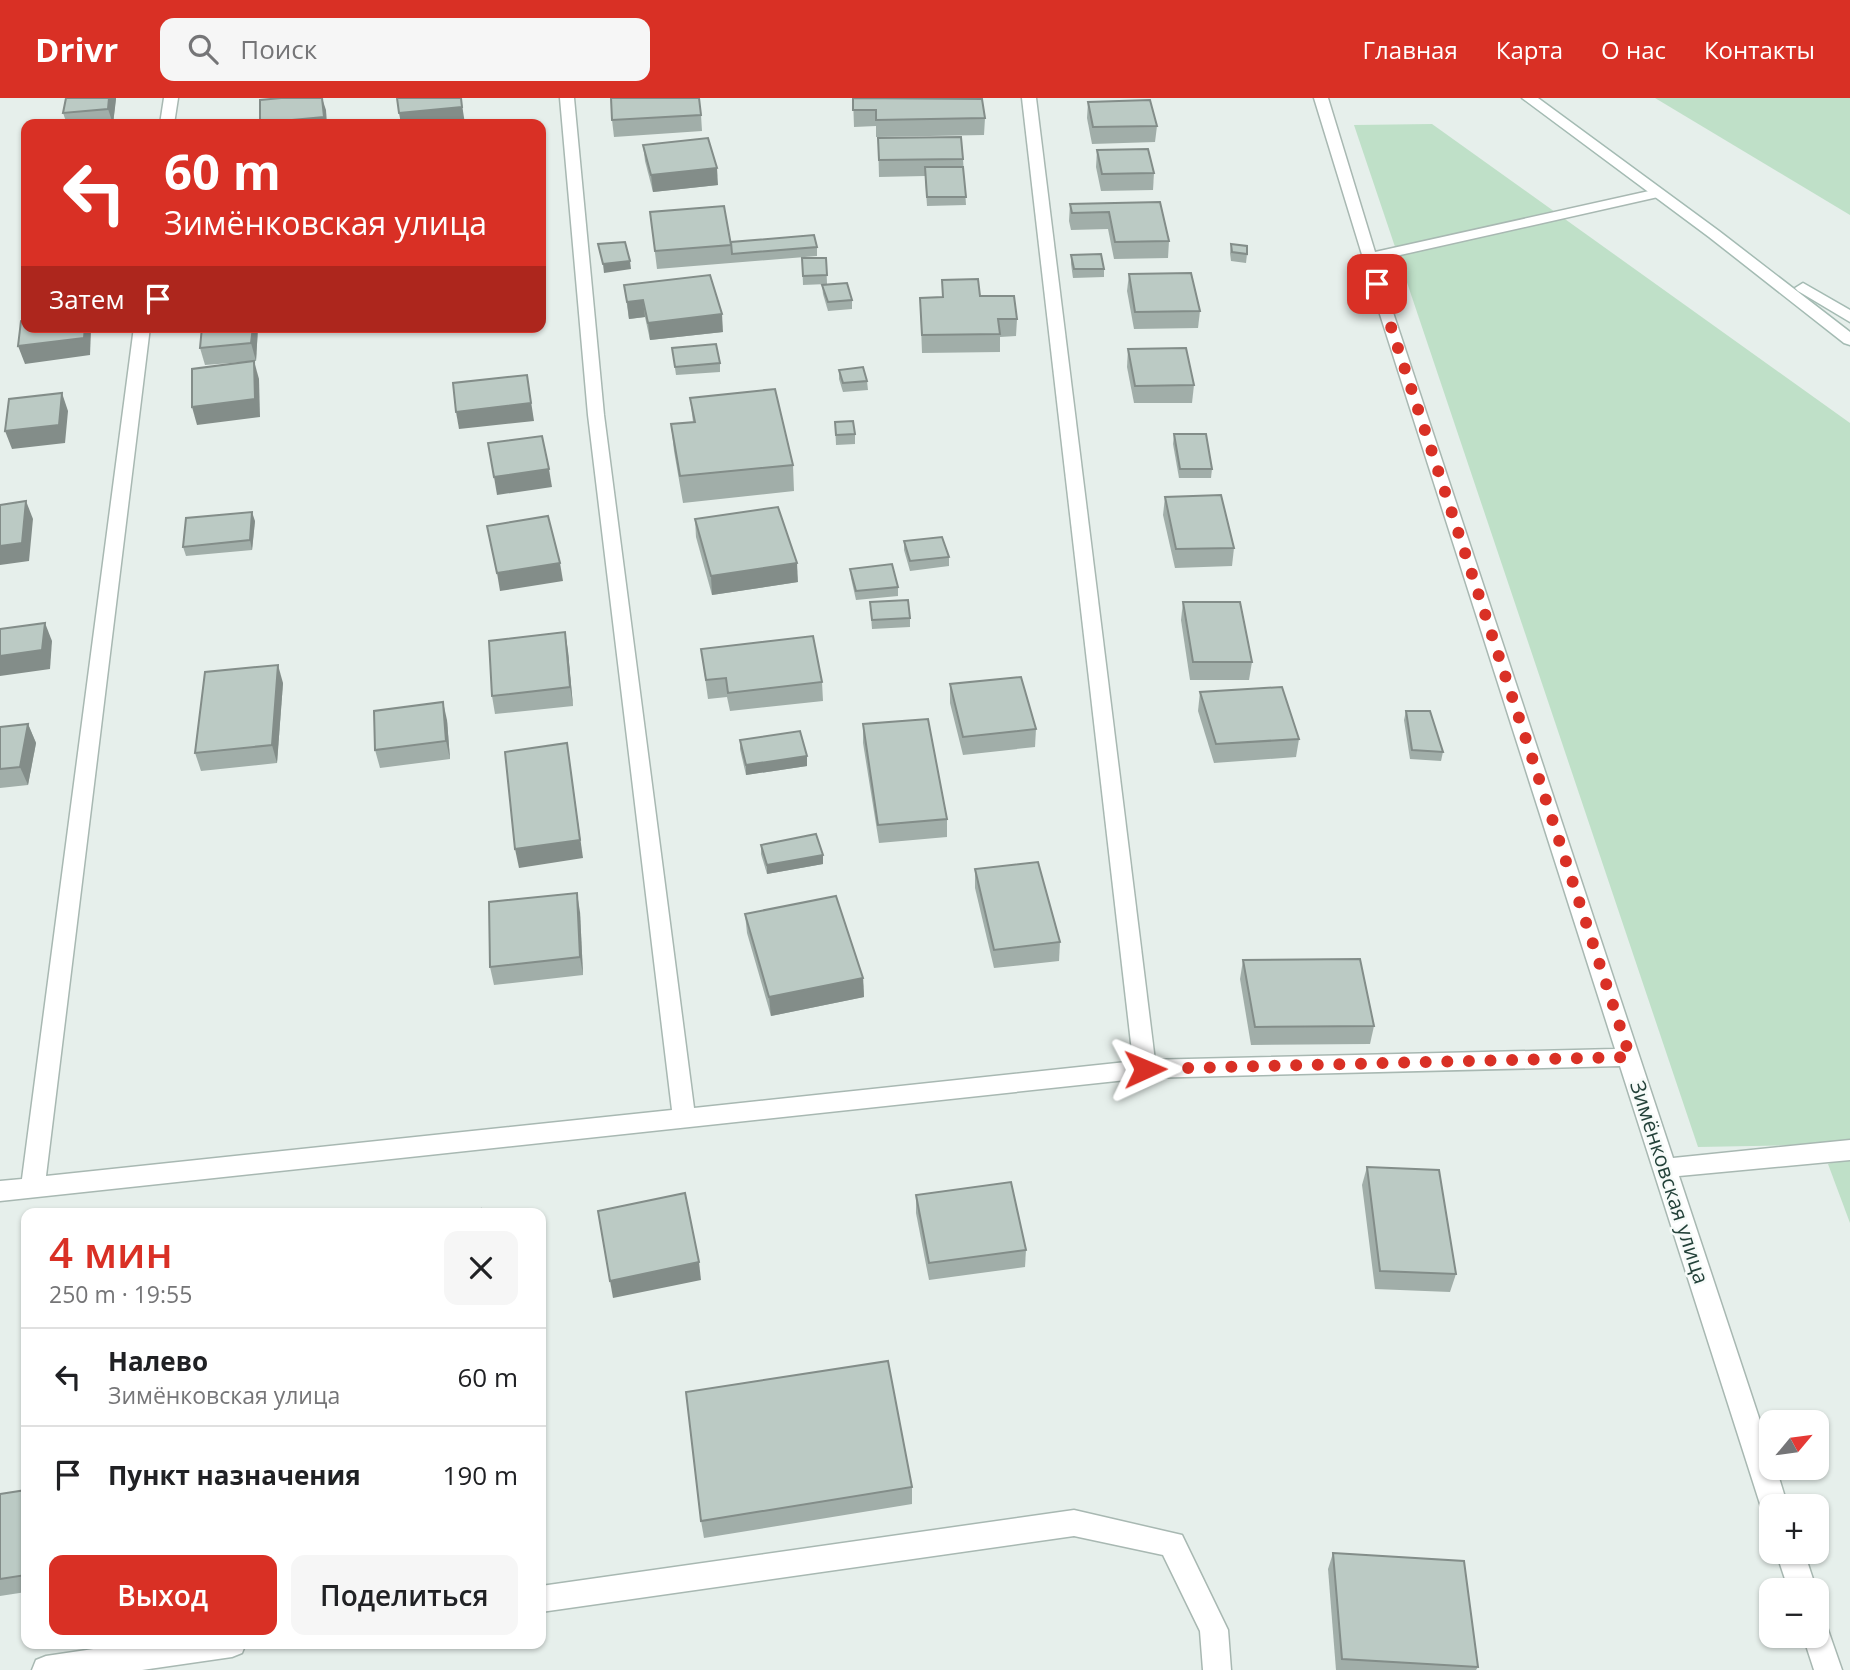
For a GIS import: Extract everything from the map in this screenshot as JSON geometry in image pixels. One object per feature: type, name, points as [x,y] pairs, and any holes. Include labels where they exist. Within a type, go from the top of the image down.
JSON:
[{"type":"street","points":[[168,119],[171,98]]},
{"type":"street","points":[[567,98],[596,415],[684,1117]]},
{"type":"street","points":[[1029,98],[1145,1069]]},
{"type":"street","name":"Зимёнковская улица","points":[[1321,98],[1369,258],[1772,1494]]},
{"type":"street","points":[[1529,98],[1714,234],[1850,340]]},
{"type":"street","points":[[1369,258],[1658,192]]},
{"type":"street","points":[[1714,234],[1850,317]]},
{"type":"street","points":[[33,1186],[141,333]]},
{"type":"street","points":[[0,1191],[1145,1069],[1630,1057]]},
{"type":"street","points":[[1666,1168],[1850,1150]]},
{"type":"street","points":[[546,1598],[1073,1523],[1172,1544],[1214,1630],[1217,1670]]},
{"type":"street","points":[[1821,1648],[1828,1670]]},
{"type":"street","points":[[46,1670],[191,1649]]},
{"type":"green space","points":[[1655,98],[1850,98],[1850,215]]},
{"type":"green space","points":[[1432,124],[1850,423],[1850,1144],[1698,1147],[1354,125]]},
{"type":"green space","points":[[1850,1156],[1850,1223],[1828,1164]]},
{"type":"building","points":[[66,98],[109,98],[108,109],[63,113]]},
{"type":"building","points":[[322,98],[324,117],[260,119],[260,100]]},
{"type":"building","points":[[397,98],[461,98],[462,107],[399,113]]},
{"type":"building","points":[[611,98],[699,98],[701,115],[612,120]]},
{"type":"building","points":[[853,98],[982,99],[985,118],[876,120],[876,110],[853,110]]},
{"type":"building","points":[[1150,100],[1157,126],[1093,127],[1088,102]]},
{"type":"building","points":[[961,137],[963,159],[879,160],[878,138]]},
{"type":"building","points":[[708,138],[717,168],[651,175],[643,145]]},
{"type":"building","points":[[1148,149],[1154,173],[1102,174],[1097,150]]},
{"type":"building","points":[[925,167],[963,167],[966,197],[927,197]]},
{"type":"building","points":[[1160,202],[1169,241],[1115,242],[1109,212],[1072,213],[1070,204]]},
{"type":"building","points":[[724,206],[731,245],[655,251],[650,212]]},
{"type":"building","points":[[814,235],[817,247],[732,254],[731,242]]},
{"type":"building","points":[[625,242],[630,261],[603,264],[598,244]]},
{"type":"building","points":[[1231,244],[1247,246],[1247,254],[1232,252]]},
{"type":"building","points":[[1101,254],[1104,269],[1074,269],[1071,255]]},
{"type":"building","points":[[802,258],[826,258],[827,275],[803,276]]},
{"type":"building","points":[[1191,273],[1200,311],[1135,312],[1129,274]]},
{"type":"building","points":[[710,275],[722,314],[648,323],[643,300],[627,302],[624,285]]},
{"type":"building","points":[[978,279],[980,296],[1014,296],[1017,319],[998,319],[1000,334],[922,335],[920,298],[943,297],[942,280]]},
{"type":"building","points":[[847,283],[852,300],[828,302],[822,285]]},
{"type":"building","points":[[21,321],[21,333],[84,333],[84,338],[18,346]]},
{"type":"building","points":[[201,333],[252,333],[251,343],[200,348]]},
{"type":"building","points":[[716,344],[720,363],[675,367],[672,348]]},
{"type":"building","points":[[1186,348],[1194,385],[1135,386],[1128,349]]},
{"type":"building","points":[[254,361],[255,399],[192,407],[192,369]]},
{"type":"building","points":[[863,367],[867,381],[843,383],[839,370]]},
{"type":"building","points":[[527,375],[531,403],[456,412],[453,383]]},
{"type":"building","points":[[775,389],[793,465],[680,476],[671,424],[695,422],[690,398]]},
{"type":"building","points":[[62,393],[59,425],[5,431],[9,399]]},
{"type":"building","points":[[853,421],[855,434],[836,435],[835,422]]},
{"type":"building","points":[[1174,434],[1206,434],[1212,469],[1180,469]]},
{"type":"building","points":[[542,436],[549,469],[494,477],[488,443]]},
{"type":"building","points":[[1221,495],[1234,548],[1176,549],[1165,497]]},
{"type":"building","points":[[26,501],[22,543],[0,546],[0,505]]},
{"type":"building","points":[[778,507],[797,563],[711,576],[695,519]]},
{"type":"building","points":[[252,512],[250,540],[183,547],[186,518]]},
{"type":"building","points":[[548,516],[560,563],[497,573],[487,526]]},
{"type":"building","points":[[942,537],[949,557],[910,561],[904,541]]},
{"type":"building","points":[[892,564],[898,587],[856,591],[850,569]]},
{"type":"building","points":[[908,600],[910,618],[872,620],[870,602]]},
{"type":"building","points":[[1183,602],[1240,602],[1252,662],[1193,662]]},
{"type":"building","points":[[45,623],[42,650],[0,656],[0,629]]},
{"type":"building","points":[[565,632],[570,687],[492,696],[489,641]]},
{"type":"building","points":[[813,636],[822,682],[728,693],[726,678],[706,680],[701,649]]},
{"type":"building","points":[[278,665],[272,745],[195,753],[205,672]]},
{"type":"building","points":[[1021,677],[1036,729],[963,737],[950,684]]},
{"type":"building","points":[[1282,687],[1299,739],[1216,744],[1200,692]]},
{"type":"building","points":[[443,702],[446,741],[375,750],[374,711]]},
{"type":"building","points":[[1406,711],[1430,711],[1443,752],[1412,750]]},
{"type":"building","points":[[928,719],[947,819],[878,825],[863,724]]},
{"type":"building","points":[[28,724],[20,767],[0,769],[0,727]]},
{"type":"building","points":[[800,731],[807,756],[746,765],[740,740]]},
{"type":"building","points":[[567,743],[580,840],[515,849],[505,752]]},
{"type":"building","points":[[816,834],[823,855],[767,865],[761,845]]},
{"type":"building","points":[[1038,862],[1060,942],[994,950],[975,869]]},
{"type":"building","points":[[577,893],[580,957],[490,967],[489,902]]},
{"type":"building","points":[[836,896],[863,978],[769,997],[745,914]]},
{"type":"building","points":[[1360,959],[1374,1026],[1255,1027],[1243,960]]},
{"type":"building","points":[[1367,1167],[1439,1170],[1456,1274],[1380,1271]]},
{"type":"building","points":[[1011,1182],[1026,1250],[929,1263],[916,1195]]},
{"type":"building","points":[[685,1193],[699,1262],[610,1281],[598,1211]]},
{"type":"building","points":[[888,1361],[912,1487],[701,1521],[686,1392]]},
{"type":"building","points":[[21,1491],[21,1576],[0,1579],[0,1494]]},
{"type":"building","points":[[1333,1553],[1464,1561],[1478,1667],[1342,1659]]},
{"type":"route","points":[[1145,1069],[1630,1057],[1377,284]]}]
